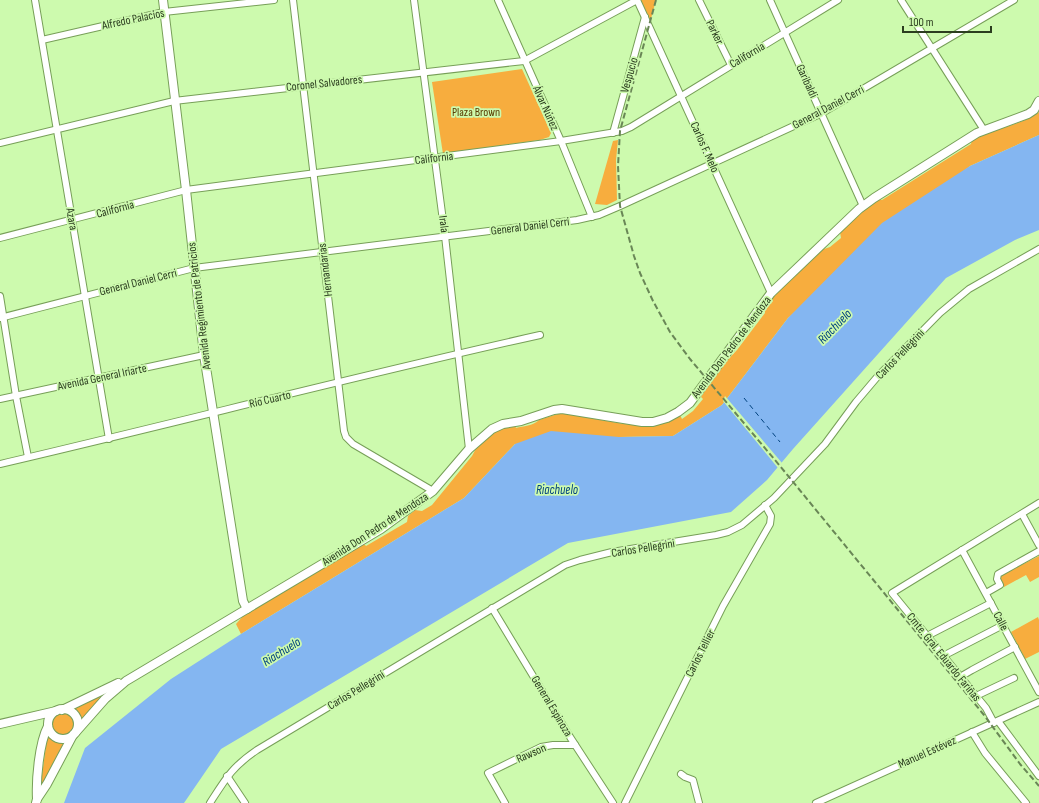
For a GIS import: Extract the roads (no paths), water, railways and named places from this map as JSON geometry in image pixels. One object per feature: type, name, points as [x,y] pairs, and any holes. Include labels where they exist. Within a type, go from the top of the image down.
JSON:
[{"type":"main road","name":"Avenida Regimiento de Patricios","points":[[163,0],[204,355],[243,601],[247,609]]},
{"type":"main road","name":"Avenida Don Pedro de Mendoza","points":[[35,802],[51,777],[74,734],[119,686],[135,675],[368,537],[415,505],[433,491],[470,449],[496,426],[521,421],[554,410],[570,410],[642,422],[658,421],[673,415],[686,406],[697,395],[771,293],[863,206],[984,130],[1028,114],[1034,110],[1039,100]]},
{"type":"main road","name":"Avenida Don Pedro de Mendoza","points":[[0,724],[61,710],[135,675]]},
{"type":"main road","points":[[30,717],[43,720],[48,725],[50,733],[58,739],[66,739],[74,734],[78,724],[76,718],[71,712],[61,710],[51,716],[48,725],[43,739],[36,783],[35,802]]},
{"type":"street","name":"Azara","points":[[35,0],[109,439]]},
{"type":"street","name":"Alfredo Palacios","points":[[42,40],[164,12],[274,0]]},
{"type":"street","name":"Hernandarias","points":[[294,0],[343,427],[348,439],[358,448],[433,491]]},
{"type":"street","name":"Irala","points":[[414,0],[445,236],[470,449]]},
{"type":"street","name":"Álvar Núñez","points":[[498,0],[592,217]]},
{"type":"street","name":"Coronel Salvadores","points":[[0,143],[174,100],[524,61],[637,0]]},
{"type":"street","name":"Carlos F. Melo","points":[[637,0],[771,293]]},
{"type":"street","name":"Parker","points":[[699,0],[731,65]]},
{"type":"street","name":"Garibaldi","points":[[770,0],[863,206]]},
{"type":"street","name":"California","points":[[0,238],[186,190],[435,158],[613,133],[631,127],[838,0]]},
{"type":"street","points":[[901,0],[984,130]]},
{"type":"street","name":"General Daniel Cerri","points":[[2,317],[194,268],[592,217],[618,207],[822,113],[1014,0]]},
{"type":"street","name":"Vespucio","points":[[613,133],[645,17]]},
{"type":"street","name":"Carlos Pellegrini","points":[[210,803],[227,776],[239,762],[558,569],[572,562],[612,552],[694,540],[728,532],[742,525],[802,470],[825,444],[862,394],[940,313],[969,289],[1039,249]]},
{"type":"street","points":[[0,296],[2,317],[28,457]]},
{"type":"street","name":"Río Cuarto","points":[[0,464],[109,439],[459,353],[540,335]]},
{"type":"street","name":"Avenida General Iriarte","points":[[0,399],[204,355]]},
{"type":"street","points":[[962,550],[1039,504]]},
{"type":"street","name":"Carlos Tellier","points":[[625,803],[723,606],[770,524],[771,516],[765,505]]},
{"type":"street","points":[[1022,514],[1039,545]]},
{"type":"street","name":"Cmte. Gral. Eduardo Fariñas","points":[[962,550],[892,593],[1039,776]]},
{"type":"street","name":"Calle","points":[[962,550],[1039,692]]},
{"type":"street","points":[[986,593],[1000,585],[997,579],[998,574],[1039,551]]},
{"type":"street","points":[[927,636],[991,603]]},
{"type":"street","name":"General Espinoza","points":[[492,608],[575,745],[613,803]]},
{"type":"street","points":[[943,656],[1003,625]]},
{"type":"street","points":[[960,677],[1015,647]]},
{"type":"street","points":[[976,696],[1014,678]]},
{"type":"street","name":"Manuel Estévez","points":[[816,803],[1039,702]]},
{"type":"street","points":[[972,732],[985,753],[1026,803]]},
{"type":"street","name":"Rawson","points":[[505,803],[488,773],[541,747],[553,745],[575,745]]},
{"type":"street","points":[[681,774],[693,780],[699,803]]},
{"type":"street","points":[[227,776],[245,803]]},
{"type":"water","name":"Riachuelo","points":[[1039,135],[1039,230],[1015,240],[946,278],[767,480],[731,512],[568,543],[221,749],[184,803],[64,803],[85,748],[171,679],[241,634],[464,498],[515,444],[551,431],[619,437],[673,436],[722,405],[788,318],[882,223],[970,166]]},
{"type":"railway","points":[[656,0],[620,131],[618,166],[620,206],[634,256],[653,301],[670,332],[690,359],[780,466],[984,715],[1020,764],[1039,786]]},
{"type":"park label","name":"Plaza Brown","points":[[476,112]]}]
